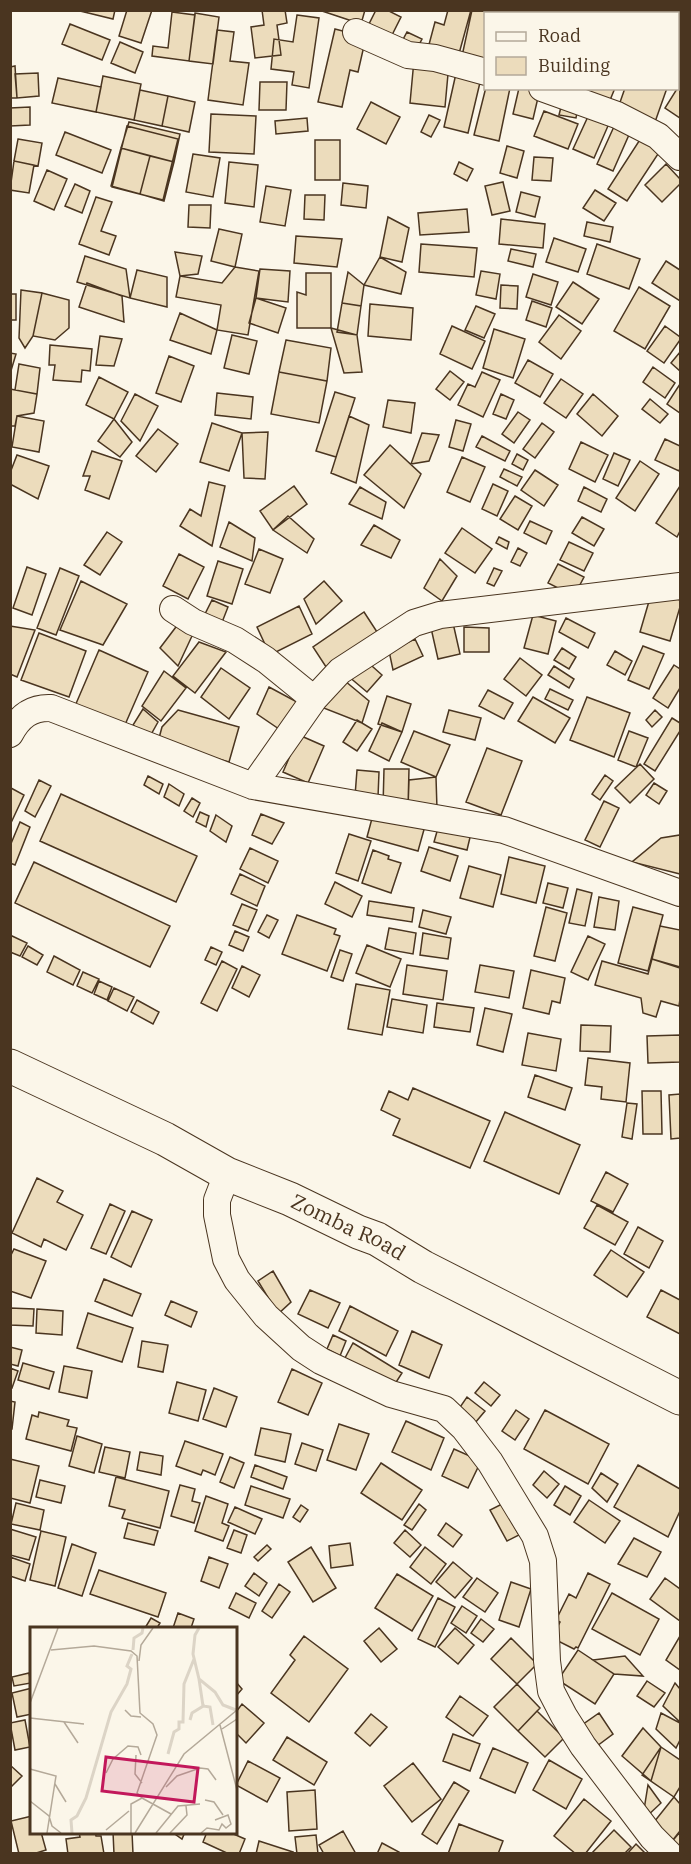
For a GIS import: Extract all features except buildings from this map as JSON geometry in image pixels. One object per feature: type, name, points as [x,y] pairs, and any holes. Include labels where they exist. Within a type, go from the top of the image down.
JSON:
[{"type":"highway","name":"Zomba Road","points":[[10,1065],[165,1139],[226,1174],[290,1199],[377,1239],[423,1267],[681,1398]]},
{"type":"street","points":[[356,32],[408,56],[435,58],[484,71]]},
{"type":"street","points":[[548,90],[617,115],[658,136],[681,157]]},
{"type":"street","points":[[253,786],[314,699],[340,671],[414,623],[462,612],[681,586]]},
{"type":"street","points":[[173,609],[193,622],[235,640],[266,660],[314,699]]},
{"type":"street","points":[[10,734],[26,714],[35,708],[51,708],[253,786],[504,830],[681,893]]},
{"type":"street","points":[[226,1174],[217,1200],[219,1233],[226,1259],[237,1280],[266,1316],[301,1347],[321,1361],[391,1394],[444,1409],[464,1428],[490,1462],[535,1536],[543,1561],[547,1661],[551,1691],[583,1746],[652,1837],[669,1854]]}]
